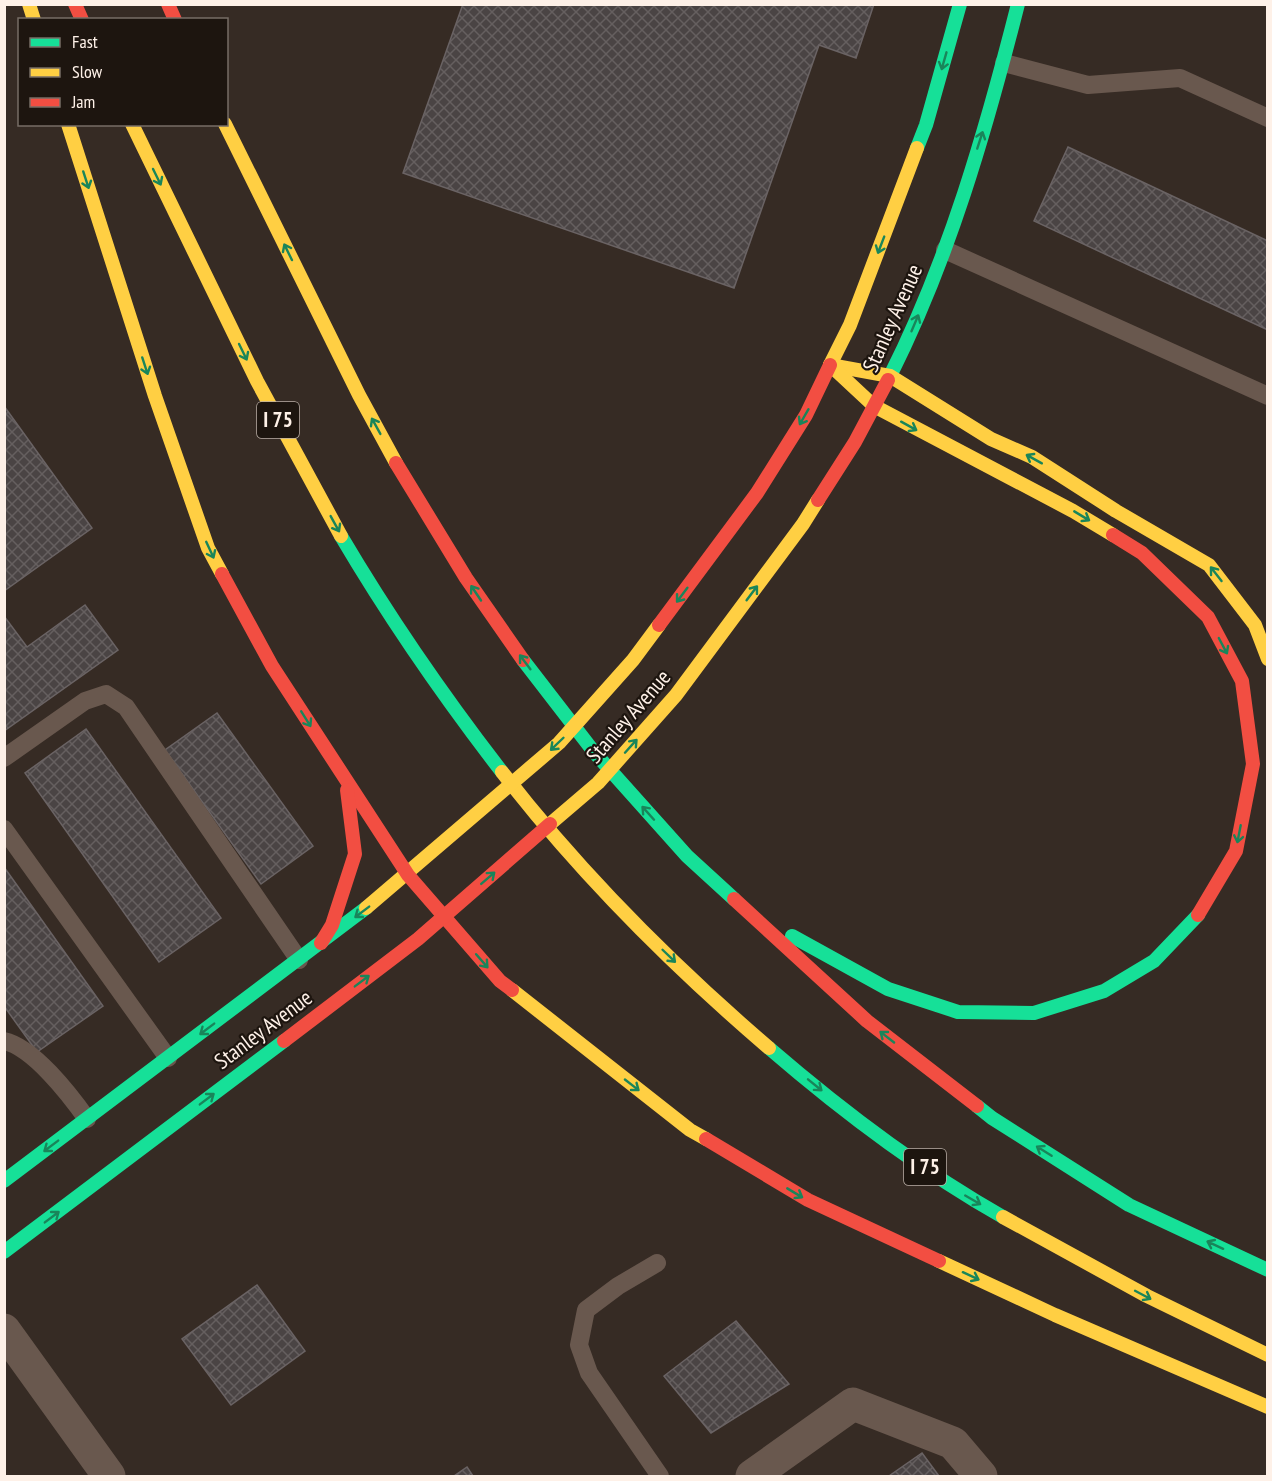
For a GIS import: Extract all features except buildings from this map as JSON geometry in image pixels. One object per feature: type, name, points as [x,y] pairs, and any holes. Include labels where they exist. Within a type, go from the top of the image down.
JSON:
[{"type":"main road","points":[[75,4],[81,18]]},
{"type":"main road","points":[[168,4],[174,18]]},
{"type":"main road","name":"Stanley Avenue","points":[[4,1181],[299,960],[408,875],[559,743],[633,660],[757,493],[806,415],[850,325],[926,124],[960,4]]},
{"type":"main road","name":"Stanley Avenue","points":[[4,1252],[418,939],[598,783],[676,695],[803,524],[855,441],[904,350],[945,250],[1004,63],[1018,4]]},
{"type":"main road","points":[[69,126],[155,396],[208,548],[272,666],[408,875],[500,981],[690,1130],[798,1195],[1055,1315],[1268,1407]]},
{"type":"main road","name":"I 75","points":[[133,126],[270,407],[348,546],[398,628],[449,702],[543,825],[627,916],[740,1024],[864,1125],[964,1194],[1070,1256],[1183,1317],[1268,1355]]},
{"type":"main road","points":[[226,126],[359,395],[410,488],[466,578],[509,642],[594,752],[687,856],[867,1021],[992,1118],[1129,1205],[1268,1270]]},
{"type":"main road","points":[[830,365],[890,376],[991,439],[1032,457],[1116,511],[1209,565],[1255,625],[1268,659]]},
{"type":"main road","points":[[745,910],[888,989],[958,1012],[1034,1013],[1104,991],[1154,962],[1196,919],[1236,851],[1252,764],[1242,681],[1208,617],[1142,553],[1073,511],[874,406],[830,365]]},
{"type":"main road","points":[[321,943],[332,925],[355,854],[346,782]]},
{"type":"street","points":[[4,1330],[109,1476]]},
{"type":"street","points":[[752,1476],[853,1404],[953,1443],[981,1476]]},
{"type":"lane","points":[[1004,63],[1088,84],[1180,78],[1268,118]]},
{"type":"lane","points":[[945,250],[1268,396]]},
{"type":"lane","points":[[4,758],[85,702],[106,694],[126,707],[299,960]]},
{"type":"lane","points":[[4,829],[168,1058]]},
{"type":"lane","points":[[4,1041],[15,1043],[60,1082],[87,1119]]},
{"type":"lane","points":[[657,1263],[618,1286],[586,1310],[579,1345],[589,1373],[660,1476]]},
{"type":"traffic: fast","points":[[917,148],[926,125],[960,4]]},
{"type":"traffic: fast","points":[[890,376],[911,332],[948,240],[993,99],[1018,4]]},
{"type":"traffic: fast","points":[[341,536],[418,657],[502,772]]},
{"type":"traffic: fast","points":[[523,660],[594,752],[687,856],[734,899]]},
{"type":"traffic: fast","points":[[4,1181],[366,908]]},
{"type":"traffic: fast","points":[[792,936],[888,989],[958,1012],[1034,1013],[1104,991],[1154,961],[1198,915]]},
{"type":"traffic: fast","points":[[4,1252],[284,1041]]},
{"type":"traffic: fast","points":[[769,1048],[882,1138],[942,1180],[1003,1217]]},
{"type":"traffic: fast","points":[[977,1106],[992,1118],[1129,1205],[1268,1270]]},
{"type":"traffic: slow","points":[[29,4],[33,18]]},
{"type":"traffic: slow","points":[[69,126],[155,396],[208,548],[222,574]]},
{"type":"traffic: slow","points":[[133,126],[257,381],[341,536]]},
{"type":"traffic: slow","points":[[226,126],[359,395],[396,463]]},
{"type":"traffic: slow","points":[[830,365],[850,325],[917,148]]},
{"type":"traffic: slow","points":[[830,365],[890,376],[991,439],[1032,457],[1116,511],[1209,565],[1255,625],[1268,659]]},
{"type":"traffic: slow","points":[[830,365],[874,406],[1073,511],[1113,535]]},
{"type":"traffic: slow","points":[[550,824],[598,783],[676,695],[803,524],[818,500]]},
{"type":"traffic: slow","points":[[366,908],[559,743],[633,660],[659,625]]},
{"type":"traffic: slow","points":[[502,772],[563,846],[629,917],[697,984],[769,1048]]},
{"type":"traffic: slow","points":[[512,990],[690,1130],[706,1139]]},
{"type":"traffic: slow","points":[[1003,1217],[1147,1296],[1268,1355]]},
{"type":"traffic: slow","points":[[939,1261],[1055,1315],[1268,1407]]},
{"type":"traffic: jam","points":[[75,4],[81,18]]},
{"type":"traffic: jam","points":[[168,4],[174,18]]},
{"type":"traffic: jam","points":[[659,625],[757,493],[806,415],[830,365]]},
{"type":"traffic: jam","points":[[818,500],[855,442],[888,380]]},
{"type":"traffic: jam","points":[[396,463],[466,578],[523,660]]},
{"type":"traffic: jam","points":[[1113,535],[1142,553],[1208,617],[1242,681],[1253,764],[1236,851],[1198,915]]},
{"type":"traffic: jam","points":[[222,574],[272,666],[408,875],[500,981],[512,990]]},
{"type":"traffic: jam","points":[[321,943],[332,925],[355,854],[347,790]]},
{"type":"traffic: jam","points":[[284,1041],[418,939],[550,824]]},
{"type":"traffic: jam","points":[[734,899],[867,1021],[977,1106]]},
{"type":"traffic: jam","points":[[706,1139],[808,1200],[939,1261]]}]
